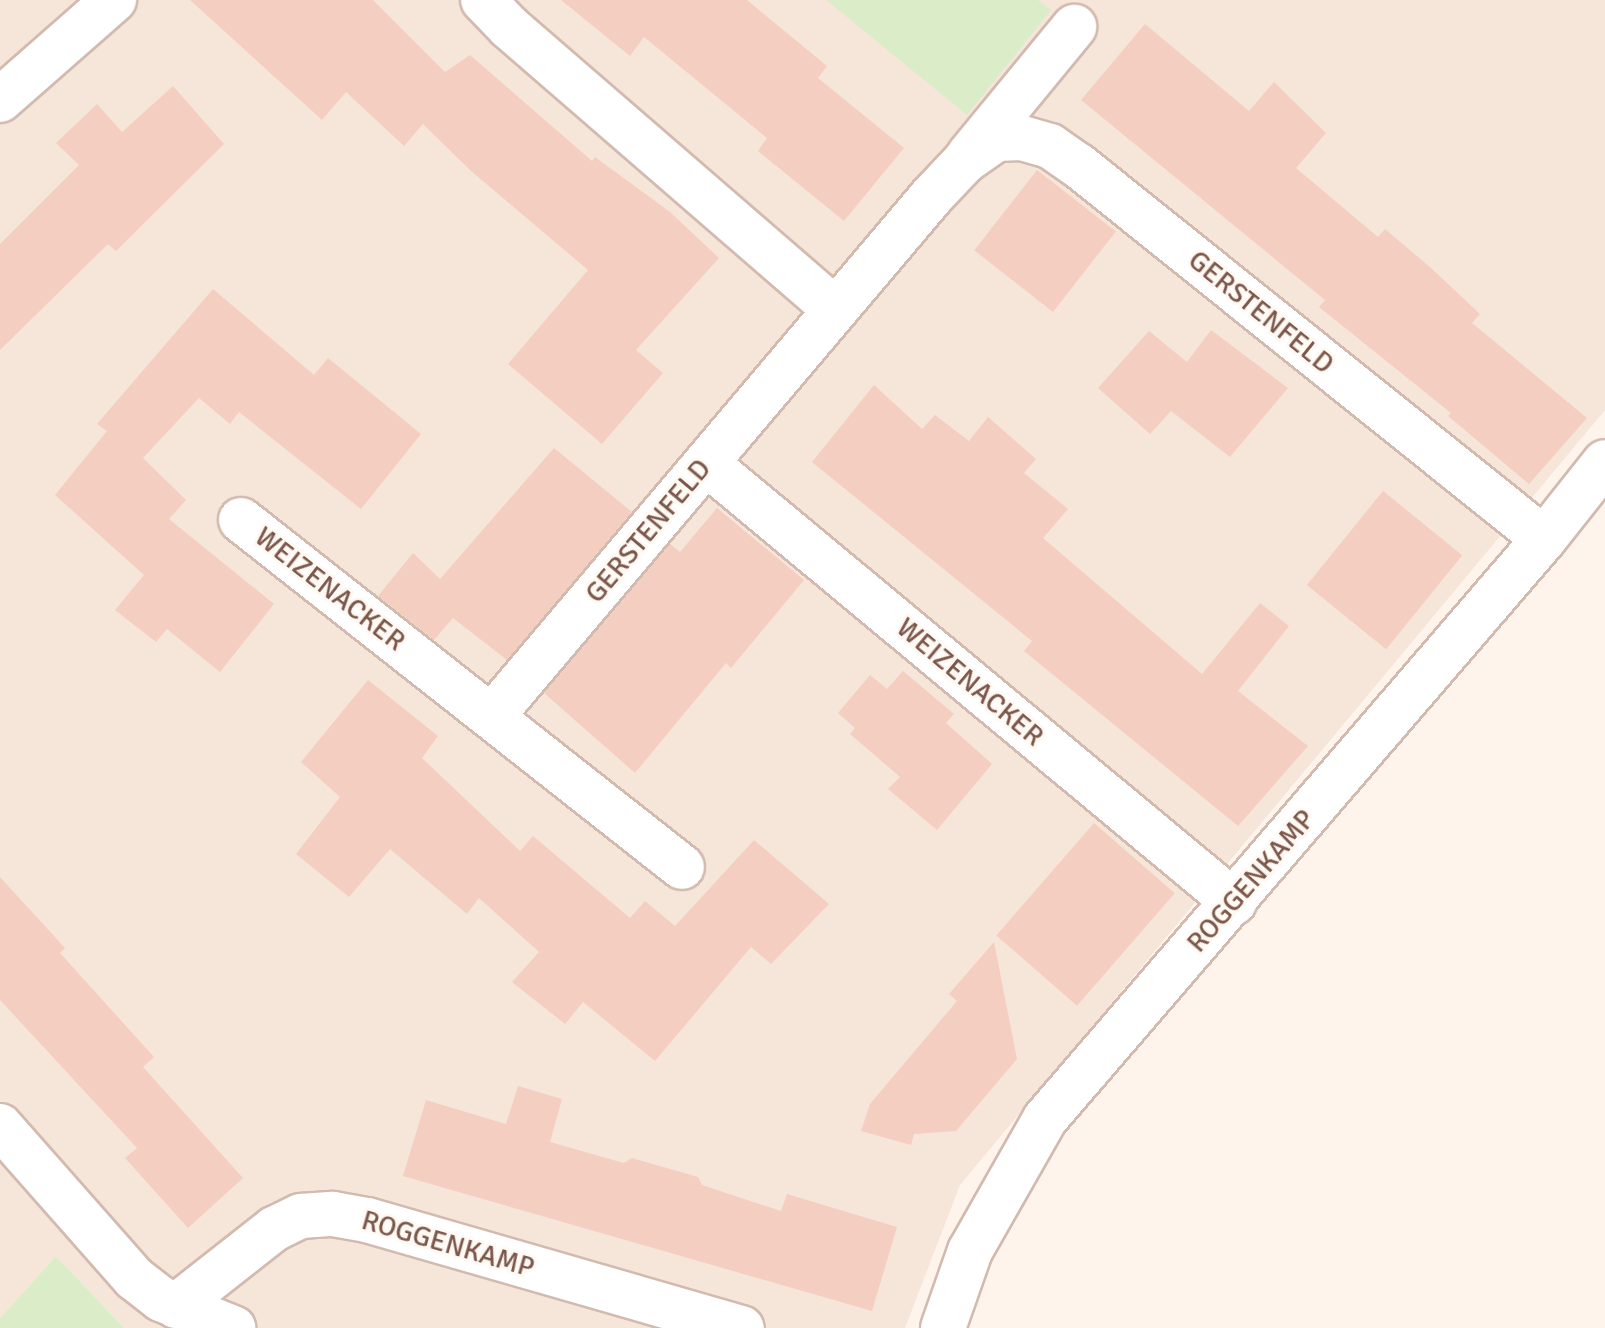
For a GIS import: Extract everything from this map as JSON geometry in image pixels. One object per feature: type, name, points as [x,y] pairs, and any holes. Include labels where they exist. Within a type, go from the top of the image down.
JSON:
[{"type":"street","points":[[0,100],[114,0]]},
{"type":"street","points":[[483,0],[509,27],[836,310]]},
{"type":"street","name":"GERSTENFELD","points":[[492,716],[965,161],[1074,27]]},
{"type":"street","name":"GERSTENFELD","points":[[965,161],[996,139],[1022,138],[1050,146],[1544,539]]},
{"type":"street","name":"ROGGENKAMP","points":[[943,1328],[970,1251],[1045,1119],[1544,539],[1605,462]]},
{"type":"street","name":"WEIZENACKER","points":[[706,463],[1234,902]]},
{"type":"street","name":"WEIZENACKER","points":[[241,520],[682,867]]},
{"type":"street","points":[[0,1126],[134,1278],[176,1306],[233,1328]]},
{"type":"street","name":"ROGGENKAMP","points":[[176,1306],[274,1229],[301,1216],[333,1214],[367,1220],[742,1328]]},
{"type":"shaded area","points":[[0,0],[1605,0],[1605,410],[960,1185],[905,1328],[124,1328],[56,1256],[0,1318]]},
{"type":"green space","points":[[826,0],[1038,0],[1051,10],[967,115]]},
{"type":"green space","points":[[56,1256],[124,1328],[0,1328],[0,1318]]},
{"type":"building","points":[[190,0],[373,0],[445,72],[470,55],[592,161],[595,157],[670,212],[719,258],[636,350],[663,373],[602,444],[508,364],[588,270],[470,170],[423,124],[404,146],[346,92],[322,120]]},
{"type":"building","points":[[561,0],[747,0],[827,66],[818,78],[904,148],[844,221],[758,151],[767,138],[644,37],[630,56]]},
{"type":"building","points":[[1145,24],[1249,111],[1274,82],[1326,133],[1296,168],[1378,237],[1385,229],[1431,268],[1480,314],[1472,323],[1587,418],[1529,484],[1448,416],[1451,413],[1319,307],[1325,300],[1081,100]]},
{"type":"building","points":[[173,86],[224,144],[116,251],[108,244],[0,350],[0,244],[79,165],[56,143],[97,104],[122,132]]},
{"type":"building","points":[[1037,170],[1116,232],[1053,312],[974,250]]},
{"type":"building","points":[[213,289],[314,375],[328,358],[421,434],[361,509],[239,412],[230,424],[199,398],[143,458],[186,500],[169,519],[274,604],[220,672],[167,629],[156,642],[115,610],[144,575],[55,495],[107,431],[97,424]]},
{"type":"building","points":[[1211,330],[1288,388],[1230,457],[1171,411],[1150,434],[1098,388],[1149,331],[1187,362]]},
{"type":"building","points":[[874,385],[922,429],[935,415],[969,441],[988,417],[1036,459],[1024,473],[1068,509],[1043,538],[1202,674],[1260,603],[1289,626],[1238,691],[1308,746],[1238,826],[1024,651],[1032,641],[812,462]]},
{"type":"building","points":[[554,448],[632,512],[507,660],[453,618],[434,640],[378,596],[413,553],[440,579]]},
{"type":"building","points":[[1383,491],[1462,555],[1386,649],[1307,585]]},
{"type":"building","points":[[717,508],[804,580],[731,668],[726,663],[635,773],[544,693],[670,544],[680,552]]},
{"type":"building","points":[[903,671],[954,714],[946,723],[992,764],[937,830],[888,789],[900,777],[850,734],[855,728],[838,713],[870,675],[887,689]]},
{"type":"building","points":[[368,680],[438,736],[422,758],[520,851],[533,836],[630,918],[645,901],[675,926],[754,840],[829,904],[771,964],[751,947],[655,1061],[583,1002],[565,1024],[512,982],[539,952],[479,898],[467,914],[390,849],[349,897],[296,854],[340,797],[301,762]]},
{"type":"building","points":[[1094,823],[1175,893],[1077,1006],[996,935]]},
{"type":"building","points":[[0,877],[65,948],[60,953],[154,1057],[143,1067],[243,1178],[188,1228],[125,1158],[137,1148],[0,1000]]},
{"type":"building","points":[[994,942],[1017,1059],[956,1131],[914,1134],[911,1145],[861,1131],[870,1104],[957,1001],[949,994]]},
{"type":"building","points":[[518,1086],[562,1099],[550,1142],[624,1163],[632,1158],[698,1177],[702,1185],[781,1211],[787,1194],[897,1227],[872,1311],[403,1176],[426,1100],[506,1124]]}]
